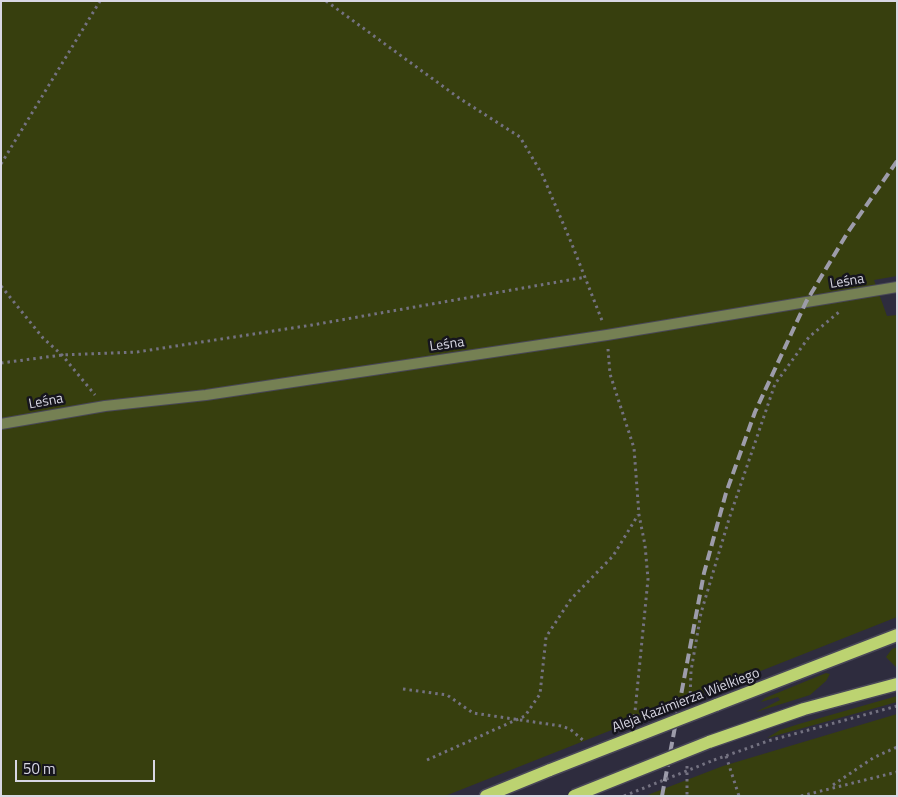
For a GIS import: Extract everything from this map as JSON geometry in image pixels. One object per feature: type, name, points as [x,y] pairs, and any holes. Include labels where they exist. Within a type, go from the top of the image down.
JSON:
[{"type":"main road","name":"Aleja Kazimierza Wielkiego","points":[[486,796],[897,634]]},
{"type":"main road","points":[[574,796],[708,742],[804,709],[897,684]]},
{"type":"street","name":"Leśna","points":[[1,424],[105,406],[206,394],[607,335],[897,287]]},
{"type":"path","points":[[1,164],[100,1]]},
{"type":"path","points":[[326,1],[459,98],[520,137],[542,174],[586,277],[607,335],[610,374],[634,448],[638,515],[645,545],[648,579],[633,723]]},
{"type":"path","points":[[1,363],[62,355],[147,350],[322,324],[586,277]]},
{"type":"path","points":[[1,286],[43,338],[62,355],[105,406]]},
{"type":"path","points":[[690,708],[691,671],[701,613],[729,519],[774,384],[809,337],[862,294]]},
{"type":"path","points":[[427,760],[525,716],[540,694],[546,637],[571,599],[613,556],[638,515]]},
{"type":"path","points":[[403,689],[447,695],[473,713],[570,729],[587,745]]},
{"type":"path","points":[[624,796],[714,760],[768,741],[897,706]]},
{"type":"path","points":[[830,788],[873,758],[897,747]]},
{"type":"path","points":[[726,756],[739,796]]},
{"type":"path","points":[[687,763],[687,796]]},
{"type":"path","points":[[801,796],[897,772]]},
{"type":"green space","points":[[1,1],[897,1],[897,276],[874,280],[887,316],[897,315],[897,617],[445,796],[1,796]]},
{"type":"green space","points":[[897,647],[897,668],[886,657],[892,649]]},
{"type":"green space","points":[[826,673],[830,674],[826,681],[810,695],[756,712],[780,700],[778,697],[761,702],[765,698]]},
{"type":"green space","points":[[897,696],[897,702],[767,738],[780,730]]},
{"type":"green space","points":[[897,714],[897,796],[645,796],[723,766]]},
{"type":"railway","points":[[662,796],[704,573],[726,493],[755,412],[806,302],[848,232],[897,161]]}]
